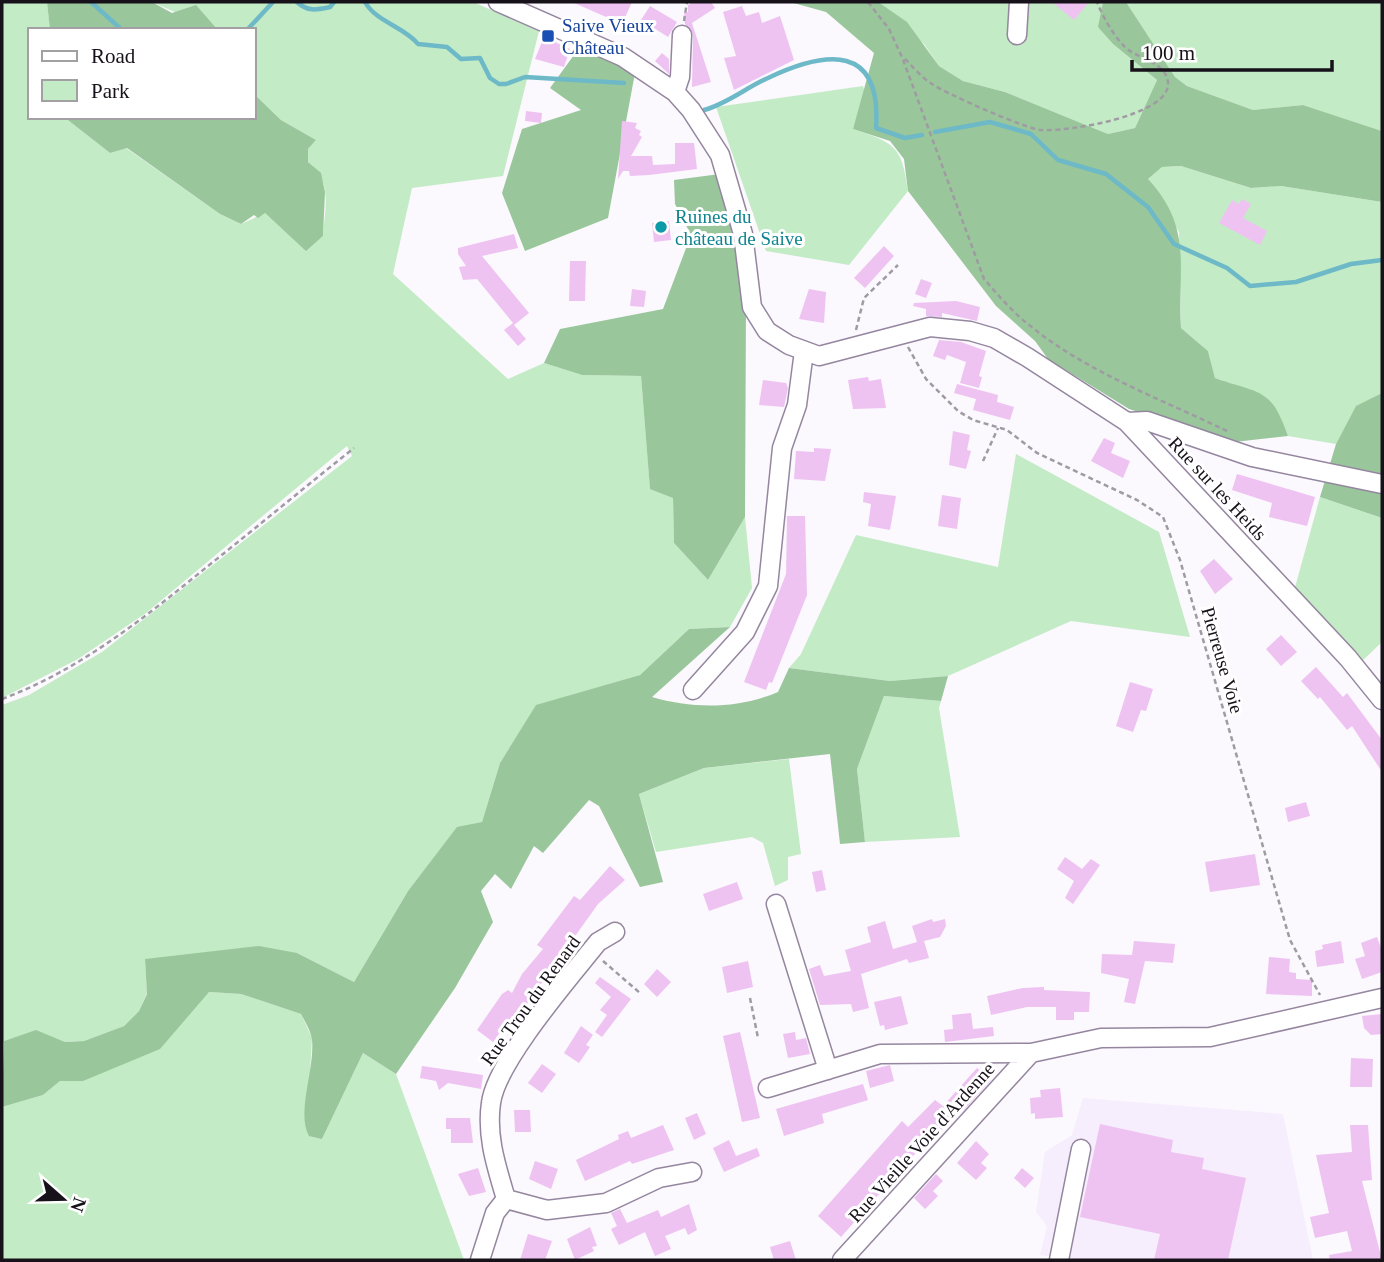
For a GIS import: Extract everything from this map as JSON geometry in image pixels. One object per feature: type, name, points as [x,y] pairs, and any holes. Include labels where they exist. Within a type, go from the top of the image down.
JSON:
[{"type":"street","points":[[498,2],[623,57],[674,92],[704,127],[720,155],[743,234],[752,307],[767,331],[804,351],[797,405],[782,448],[768,586],[745,632],[693,690]]},
{"type":"street","points":[[1017,35],[1019,2]]},
{"type":"street","points":[[674,92],[680,76],[682,35]]},
{"type":"street","name":"Rue sur les Heids","points":[[804,351],[819,356],[930,327],[970,331],[994,338],[1127,422],[1348,659],[1382,700]]},
{"type":"street","points":[[1127,422],[1147,421],[1252,457],[1382,484]]},
{"type":"street","points":[[776,904],[828,1070]]},
{"type":"street","name":"Rue Trou du Renard","points":[[506,1199],[491,1143],[490,1109],[497,1083],[591,950],[598,942],[615,932]]},
{"type":"street","name":"Rue Vieille Voie d'Ardenne","points":[[768,1088],[880,1054],[1031,1053],[1101,1038],[1210,1037],[1382,998]]},
{"type":"street","name":"Rue Vieille Voie d'Ardenne","points":[[842,1260],[1031,1053]]},
{"type":"street","points":[[1059,1260],[1081,1149]]},
{"type":"street","points":[[480,1260],[495,1213],[506,1199],[547,1210],[606,1203],[659,1178],[692,1172]]},
{"type":"path","points":[[682,35],[687,2]]},
{"type":"path","points":[[868,2],[889,29],[902,57],[984,279],[1034,330],[1081,360],[1230,432]]},
{"type":"path","points":[[902,57],[931,84],[1040,130],[1069,127],[1149,110],[1162,99],[1169,86],[1167,76],[1155,65],[1127,50],[1114,34],[1097,2]]},
{"type":"path","points":[[858,346],[855,334],[864,298],[898,265]]},
{"type":"path","name":"Pierreuse Voie","points":[[904,334],[926,379],[945,400],[973,420],[1007,430],[1037,453],[1137,500],[1163,517],[1180,560],[1290,940],[1329,1010]]},
{"type":"path","points":[[983,461],[998,428]]},
{"type":"path","points":[[2,699],[79,662],[134,626],[354,448]]},
{"type":"path","points":[[591,950],[640,993]]},
{"type":"path","points":[[750,998],[758,1038]]},
{"type":"shaded area","points":[[1083,1098],[1283,1114],[1313,1260],[1052,1260],[1053,1257],[1040,1255],[1047,1226],[1036,1212],[1045,1152],[1072,1135]]},
{"type":"green space","points":[[2,2],[47,2],[50,28],[28,28],[28,119],[67,119],[110,153],[126,148],[220,214],[241,224],[265,213],[306,250],[323,236],[325,215],[324,187],[316,170],[308,162],[308,149],[316,140],[281,120],[256,96],[256,28],[211,28],[152,2],[473,2],[539,31],[503,176],[412,188],[393,274],[508,379],[544,363],[582,375],[641,376],[650,488],[673,497],[674,543],[708,580],[745,517],[752,588],[730,627],[689,629],[640,675],[536,706],[500,763],[482,822],[457,828],[408,891],[354,982],[297,953],[145,959],[147,993],[139,1011],[124,1026],[84,1041],[65,1042],[36,1031],[4,1041],[2,1049],[2,705],[29,695],[102,652],[352,456],[347,446],[146,613],[78,659],[2,698]]},
{"type":"green space","points":[[47,2],[152,2],[172,13],[196,5],[216,28],[50,28]]},
{"type":"green space","points":[[790,2],[878,2],[907,22],[939,66],[963,81],[1005,92],[1108,134],[1135,128],[1157,80],[1113,44],[1098,27],[1103,2],[1126,2],[1175,77],[1187,86],[1253,110],[1303,105],[1382,131],[1382,202],[1281,186],[1251,188],[1181,166],[1162,167],[1148,179],[1162,197],[1178,232],[1181,328],[1208,351],[1215,378],[1253,390],[1269,400],[1282,420],[1288,436],[1234,442],[1129,409],[1048,359],[1035,341],[996,306],[908,191],[904,159],[890,141],[853,129],[874,53],[826,12]]},
{"type":"green space","points":[[878,2],[1103,2],[1099,27],[1113,44],[1157,80],[1135,128],[1108,134],[1005,92],[963,81],[939,66],[924,44]]},
{"type":"green space","points":[[1126,2],[1382,2],[1382,131],[1303,105],[1253,110],[1187,86],[1175,77]]},
{"type":"green space","points":[[579,48],[635,73],[608,218],[525,251],[502,193],[522,129],[581,110],[550,88]]},
{"type":"green space","points":[[863,86],[865,93],[853,129],[878,138],[894,148],[903,164],[908,191],[849,265],[766,251],[716,107]]},
{"type":"green space","points":[[256,96],[281,120],[316,140],[308,149],[308,162],[321,173],[325,192],[323,236],[306,251],[265,213],[258,218],[254,215],[241,224],[220,214],[127,148],[110,153],[67,119],[256,119]]},
{"type":"green space","points":[[1181,166],[1251,188],[1281,186],[1382,202],[1382,393],[1356,407],[1336,444],[1288,436],[1269,401],[1252,391],[1215,378],[1208,351],[1181,328],[1179,232],[1148,179],[1162,167]]},
{"type":"green space","points":[[720,174],[746,303],[745,517],[708,580],[674,543],[673,498],[650,489],[641,376],[582,375],[544,363],[560,329],[663,309],[691,235],[675,204],[674,180]]},
{"type":"green space","points":[[1382,393],[1382,518],[1320,497],[1336,444],[1356,406]]},
{"type":"green space","points":[[1016,454],[1159,532],[1190,637],[1071,621],[948,676],[890,681],[789,668],[801,654],[856,535],[998,567]]},
{"type":"green space","points":[[1320,497],[1382,518],[1382,642],[1360,663],[1294,591]]},
{"type":"green space","points":[[730,627],[652,697],[699,705],[747,702],[778,692],[789,668],[890,681],[948,676],[941,701],[884,696],[857,769],[865,842],[840,844],[830,754],[704,768],[639,794],[663,882],[640,887],[599,806],[589,800],[543,853],[534,846],[511,889],[495,874],[481,891],[493,922],[455,988],[396,1074],[363,1053],[322,1139],[309,1136],[304,1115],[312,1040],[301,1014],[241,994],[209,992],[160,1049],[83,1081],[60,1081],[43,1095],[2,1107],[4,1041],[36,1030],[65,1042],[84,1041],[124,1026],[139,1011],[147,994],[145,959],[259,946],[297,953],[354,982],[408,891],[457,827],[482,822],[500,763],[536,705],[640,675],[689,629]]},
{"type":"green space","points":[[884,696],[941,701],[939,708],[960,837],[865,842],[857,769]]},
{"type":"green space","points":[[789,759],[801,854],[788,857],[788,880],[775,886],[763,843],[752,837],[656,852],[639,794],[704,768]]},
{"type":"green space","points":[[209,992],[241,994],[301,1014],[312,1038],[309,1091],[322,1139],[363,1053],[396,1074],[464,1260],[2,1260],[2,1107],[43,1095],[60,1081],[83,1081]]},
{"type":"building","points":[[572,2],[632,2],[622,24]]},
{"type":"building","points":[[694,2],[711,2],[715,8],[692,23],[711,82],[692,87],[693,35],[685,24],[684,12],[688,12],[688,5]]},
{"type":"building","points":[[1052,2],[1089,2],[1074,20]]},
{"type":"building","points":[[650,6],[677,22],[668,37],[641,20]]},
{"type":"building","points":[[742,6],[746,16],[759,12],[762,23],[780,16],[794,60],[734,90],[724,58],[736,56],[723,12]]},
{"type":"building","points":[[544,37],[570,49],[564,67],[535,59]]},
{"type":"building","points":[[662,53],[669,59],[669,74],[655,61]]},
{"type":"building","points":[[526,111],[542,113],[541,123],[525,121]]},
{"type":"building","points":[[622,121],[637,123],[635,128],[641,131],[639,135],[642,137],[631,156],[652,156],[653,165],[675,164],[675,143],[694,143],[697,169],[630,176],[629,171],[623,171],[618,179]]},
{"type":"building","points":[[1242,199],[1251,204],[1243,218],[1267,231],[1260,245],[1219,223],[1232,200],[1239,204]]},
{"type":"building","name":"Ruines du château de Saive","points":[[669,221],[671,240],[654,242],[652,223]]},
{"type":"building","points":[[514,234],[518,248],[482,256],[529,313],[514,325],[526,339],[518,346],[504,330],[513,323],[477,279],[463,280],[459,267],[466,266],[458,254],[458,248]]},
{"type":"building","points":[[884,246],[894,256],[865,288],[854,278]]},
{"type":"building","points":[[570,261],[586,261],[585,301],[569,301]]},
{"type":"building","points":[[921,279],[932,283],[926,298],[915,294]]},
{"type":"building","points":[[632,289],[646,291],[644,307],[630,306]]},
{"type":"building","points":[[809,289],[826,292],[824,323],[799,319]]},
{"type":"building","points":[[956,301],[980,307],[977,321],[942,313],[942,317],[926,316],[926,309],[913,306],[914,303]]},
{"type":"building","points":[[939,340],[961,342],[986,351],[979,376],[982,377],[979,388],[960,383],[966,362],[947,355],[945,360],[933,356]]},
{"type":"building","points":[[868,377],[869,381],[881,379],[886,408],[853,409],[848,380]]},
{"type":"building","points":[[763,380],[786,383],[788,388],[784,407],[759,405]]},
{"type":"building","points":[[957,384],[998,395],[997,402],[1014,407],[1010,420],[973,410],[976,399],[954,393]]},
{"type":"building","points":[[953,431],[970,435],[967,450],[971,451],[966,469],[949,465]]},
{"type":"building","points":[[1104,438],[1115,443],[1111,453],[1130,461],[1123,478],[1091,461]]},
{"type":"building","points":[[814,448],[831,449],[825,481],[794,479],[796,451],[814,452]]},
{"type":"building","points":[[1237,474],[1315,497],[1307,526],[1269,517],[1272,503],[1232,490]]},
{"type":"building","points":[[864,492],[896,496],[890,530],[868,526],[871,504],[863,502]]},
{"type":"building","points":[[942,495],[961,498],[957,529],[938,526]]},
{"type":"building","points":[[787,516],[805,516],[807,595],[772,683],[769,682],[766,690],[744,682],[786,574]]},
{"type":"building","points":[[1214,559],[1233,579],[1215,594],[1200,571]]},
{"type":"building","points":[[1281,635],[1297,652],[1281,666],[1266,649]]},
{"type":"building","points":[[1316,667],[1343,697],[1347,693],[1382,740],[1382,772],[1352,726],[1347,730],[1320,697],[1318,699],[1301,681]]},
{"type":"building","points":[[1130,682],[1153,689],[1146,711],[1141,710],[1133,732],[1116,726]]},
{"type":"building","points":[[1306,802],[1310,816],[1288,822],[1285,808]]},
{"type":"building","points":[[1255,854],[1260,885],[1210,892],[1205,862]]},
{"type":"building","points":[[1065,857],[1082,869],[1091,859],[1100,865],[1073,904],[1065,898],[1074,881],[1057,869]]},
{"type":"building","points":[[610,866],[625,880],[598,904],[516,1019],[512,1016],[493,1042],[477,1030],[502,994],[508,990],[512,993],[522,974],[543,949],[537,945],[574,896],[580,900]]},
{"type":"building","points":[[822,870],[826,890],[816,892],[812,872]]},
{"type":"building","points":[[737,882],[743,899],[709,911],[703,894]]},
{"type":"building","points":[[932,919],[933,922],[945,919],[946,926],[940,937],[924,941],[929,958],[909,963],[907,959],[861,974],[869,1008],[853,1012],[851,1004],[820,1005],[809,969],[820,965],[824,976],[851,971],[845,950],[871,942],[867,927],[885,921],[893,949],[917,942],[912,926]]},
{"type":"building","points":[[1377,937],[1382,951],[1382,972],[1362,979],[1355,959],[1365,956],[1361,943]]},
{"type":"building","points":[[1134,941],[1175,944],[1173,963],[1145,961],[1135,1004],[1124,1002],[1129,979],[1101,973],[1102,954],[1132,955]]},
{"type":"building","points":[[1341,941],[1344,963],[1317,967],[1315,951],[1323,949],[1322,945]]},
{"type":"building","points":[[1269,957],[1290,959],[1289,972],[1296,973],[1296,979],[1312,980],[1312,996],[1266,994]]},
{"type":"building","points":[[748,961],[753,987],[727,993],[722,967]]},
{"type":"building","points":[[657,969],[671,982],[657,997],[644,984]]},
{"type":"building","points":[[600,977],[631,999],[602,1037],[595,1032],[607,1015],[600,1010],[611,997],[595,983]]},
{"type":"building","points":[[1044,987],[1044,990],[1090,992],[1089,1012],[1074,1012],[1074,1020],[1056,1020],[1056,1007],[1027,1007],[991,1015],[987,996],[1023,988]]},
{"type":"building","points":[[901,996],[908,1024],[885,1030],[884,1025],[880,1026],[874,1002]]},
{"type":"building","points":[[971,1013],[973,1029],[993,1027],[994,1036],[945,1042],[944,1030],[953,1029],[952,1015]]},
{"type":"building","points":[[1382,1014],[1382,1034],[1371,1035],[1364,1028],[1362,1016]]},
{"type":"building","points":[[581,1026],[593,1035],[586,1045],[590,1047],[579,1063],[564,1053]]},
{"type":"building","points":[[740,1032],[760,1118],[742,1122],[723,1036]]},
{"type":"building","points":[[795,1032],[796,1040],[806,1038],[810,1054],[788,1058],[783,1034]]},
{"type":"building","points":[[1351,1058],[1373,1059],[1372,1087],[1350,1087]]},
{"type":"building","points":[[542,1064],[556,1074],[542,1093],[528,1083]]},
{"type":"building","points":[[890,1065],[894,1081],[870,1088],[866,1071]]},
{"type":"building","points":[[422,1066],[483,1075],[481,1089],[448,1083],[439,1090],[436,1081],[420,1078]]},
{"type":"building","points":[[977,1068],[991,1080],[964,1110],[961,1107],[940,1131],[937,1129],[841,1237],[818,1216],[902,1121],[908,1127],[935,1100],[943,1106]]},
{"type":"building","points":[[863,1084],[868,1100],[822,1114],[824,1123],[784,1136],[776,1109]]},
{"type":"building","points":[[1060,1088],[1063,1117],[1035,1119],[1035,1113],[1031,1114],[1030,1098],[1041,1097],[1040,1090]]},
{"type":"building","points":[[514,1110],[530,1110],[531,1132],[515,1132]]},
{"type":"building","points":[[697,1113],[706,1134],[694,1140],[685,1118]]},
{"type":"building","points":[[446,1118],[470,1118],[473,1143],[451,1143],[451,1129],[446,1129]]},
{"type":"building","points":[[1100,1124],[1173,1140],[1171,1152],[1204,1158],[1202,1169],[1246,1178],[1228,1260],[1154,1260],[1160,1234],[1080,1217]]},
{"type":"building","points":[[663,1125],[674,1150],[632,1164],[630,1161],[585,1181],[576,1160],[619,1139],[618,1135],[628,1131],[631,1138]]},
{"type":"building","points":[[1350,1125],[1368,1125],[1372,1180],[1362,1181],[1382,1260],[1330,1260],[1329,1255],[1352,1251],[1347,1231],[1315,1238],[1310,1217],[1329,1213],[1316,1155],[1352,1152]]},
{"type":"building","points":[[729,1140],[736,1156],[757,1148],[760,1156],[724,1172],[713,1148]]},
{"type":"building","points":[[976,1141],[989,1154],[981,1163],[987,1168],[976,1180],[957,1163]]},
{"type":"building","points":[[535,1161],[558,1169],[551,1189],[529,1179]]},
{"type":"building","points":[[478,1168],[486,1192],[469,1196],[458,1174]]},
{"type":"building","points":[[1022,1168],[1034,1178],[1025,1188],[1014,1178]]},
{"type":"building","points":[[936,1174],[943,1181],[933,1191],[938,1196],[925,1209],[914,1198]]},
{"type":"building","points":[[689,1204],[697,1230],[688,1235],[685,1228],[665,1236],[671,1249],[655,1256],[645,1232],[619,1245],[611,1229],[617,1226],[611,1213],[620,1209],[627,1223],[658,1210],[661,1217]]},
{"type":"building","points":[[590,1227],[597,1246],[592,1247],[594,1251],[575,1260],[567,1239]]},
{"type":"building","points":[[528,1234],[552,1241],[545,1260],[520,1260]]},
{"type":"building","points":[[790,1241],[796,1260],[774,1260],[770,1247]]},
{"type":"waterway","points":[[91,2],[120,28]]},
{"type":"waterway","points":[[249,28],[273,2]]},
{"type":"waterway","points":[[297,2],[312,9],[330,7],[334,2]]},
{"type":"waterway","points":[[365,2],[376,15],[406,33],[418,44],[447,47],[461,59],[480,58],[490,78],[499,84],[525,77],[624,83]]},
{"type":"waterway","points":[[704,110],[790,69],[830,59],[846,61],[860,68],[870,81],[876,101],[876,128],[905,138],[922,135]]},
{"type":"waterway","points":[[935,132],[990,122],[1031,134],[1058,160],[1106,174],[1148,207],[1174,244],[1227,268],[1250,286],[1296,282],[1351,264],[1382,260]]},
{"type":"place","name":"Saive Vieux Château","points":[[548,36]]},
{"type":"place","name":"Ruines du château de Saive","points":[[661,227]]}]
